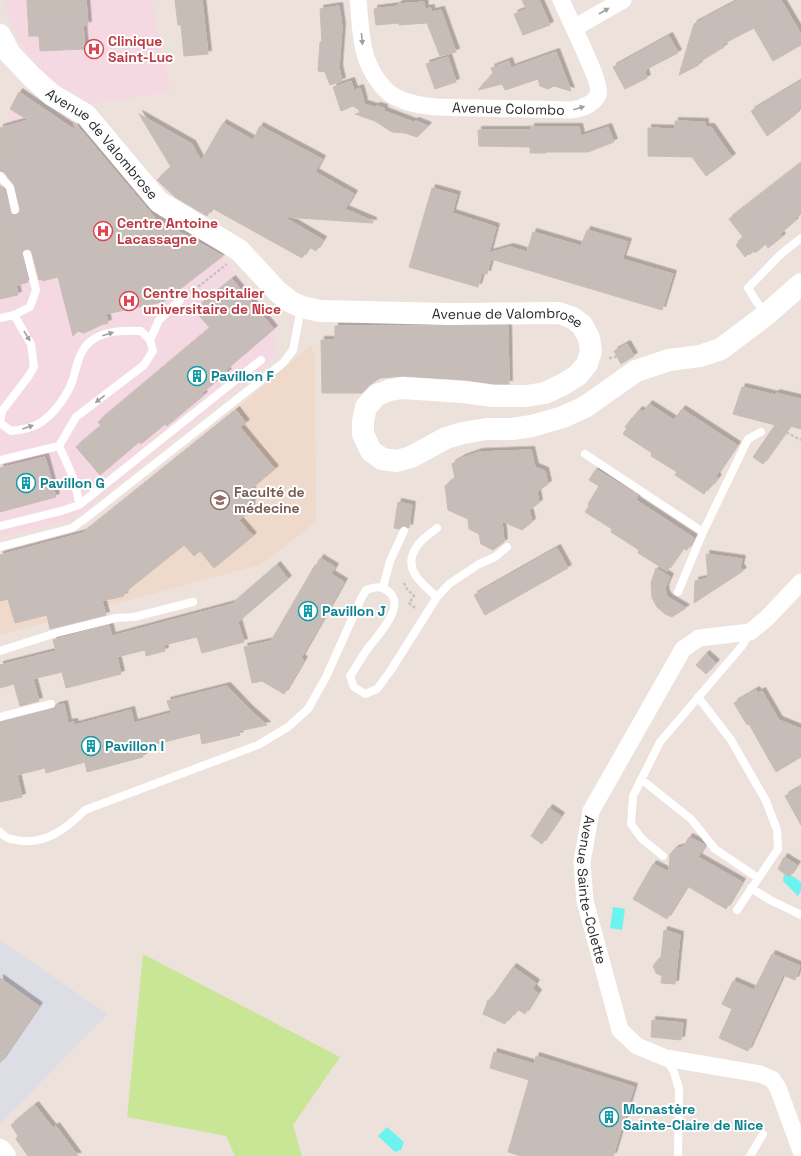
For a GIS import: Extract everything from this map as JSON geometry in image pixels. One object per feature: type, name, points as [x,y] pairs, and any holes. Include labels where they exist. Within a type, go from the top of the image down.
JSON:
[{"type":"main road","name":"Avenue de Valombrose","points":[[0,35],[10,54],[32,77],[52,95],[86,115],[159,202],[239,250],[278,292],[291,302],[302,307],[320,311],[449,314],[559,313],[573,318],[582,325],[589,338],[591,351],[587,364],[578,375],[545,393],[526,396],[493,396],[464,392],[402,388],[390,390],[377,396],[366,407],[363,421],[364,434],[371,451],[382,458],[397,461],[411,457],[446,438],[463,433],[486,429],[512,429],[532,426],[564,417],[585,407],[636,371],[669,360],[700,356],[721,349],[766,315],[801,284]]},
{"type":"main road","points":[[0,1150],[4,1156]]},
{"type":"street","name":"Avenue Colombo","points":[[358,0],[362,46],[369,67],[385,90],[399,99],[418,105],[436,107],[572,110],[585,107],[593,102],[598,94],[598,86],[561,0]]},
{"type":"street","points":[[574,28],[623,0]]},
{"type":"street","points":[[750,632],[767,618],[801,582]]},
{"type":"street","name":"Avenue Sainte-Colette","points":[[750,632],[699,638],[683,649],[592,811],[582,862],[585,901],[620,1030],[637,1046],[666,1058],[760,1074],[772,1079],[778,1088],[801,1151]]},
{"type":"lane","points":[[0,176],[10,188],[15,210]]},
{"type":"lane","points":[[766,315],[748,288],[781,254],[801,238]]},
{"type":"lane","points":[[0,318],[14,315],[30,307],[36,290],[27,254]]},
{"type":"lane","points":[[150,340],[160,320],[180,300]]},
{"type":"lane","points":[[0,546],[72,528],[283,363],[293,350],[302,307]]},
{"type":"lane","points":[[0,460],[59,446],[76,417],[144,365],[153,351],[150,340],[141,331],[129,330],[108,333],[91,340],[80,353],[72,381],[58,406],[40,423],[25,429],[11,431],[0,423],[2,411],[34,367],[31,344],[14,315]]},
{"type":"lane","points":[[0,526],[79,505],[261,360]]},
{"type":"lane","points":[[678,592],[702,532],[748,439],[761,432]]},
{"type":"lane","points":[[59,446],[75,483],[78,492],[79,505]]},
{"type":"lane","points":[[585,454],[702,532]]},
{"type":"lane","points":[[437,528],[416,547],[410,561],[414,574],[437,597]]},
{"type":"lane","points":[[383,587],[390,561],[404,531]]},
{"type":"lane","points":[[0,832],[8,839],[32,842],[55,836],[72,823],[84,810],[258,745],[288,727],[308,708],[326,677],[366,590],[375,587],[383,587],[392,594],[395,606],[389,622],[368,649],[350,676],[354,687],[365,694],[377,689],[391,670],[437,597],[450,584],[479,564],[495,557],[507,547]]},
{"type":"lane","points":[[0,651],[56,633],[116,618],[134,617],[193,602]]},
{"type":"lane","points":[[663,856],[642,839],[631,824],[633,796],[660,742],[742,646],[750,632]]},
{"type":"lane","points":[[698,697],[732,740],[766,801],[777,830],[778,849],[737,910]]},
{"type":"lane","points":[[0,717],[51,704]]},
{"type":"lane","points":[[641,779],[691,819],[714,849],[758,878]]},
{"type":"lane","points":[[751,888],[770,900],[801,915]]},
{"type":"lane","points":[[666,1058],[674,1072],[679,1089],[678,1156]]},
{"type":"lane","points":[[750,1156],[764,1134]]},
{"type":"path","points":[[180,300],[226,265],[239,250]]},
{"type":"path","points":[[782,430],[801,440]]},
{"type":"shaded area","name":"Clinique Saint-Luc","points":[[3,0],[152,0],[171,92],[90,104],[83,98],[62,87],[46,75],[32,59],[18,40],[13,30]]},
{"type":"shaded area","name":"Centre hospitalier universitaire de Nice","points":[[19,92],[55,117],[74,122],[153,215],[219,252],[276,325],[273,359],[73,520],[0,537],[0,128],[5,126],[10,109]]},
{"type":"shaded area","name":"Faculté de médecine","points":[[311,345],[315,356],[316,522],[262,564],[0,635],[0,555],[83,533],[235,410]]},
{"type":"shaded area","points":[[0,940],[107,1014],[0,1124]]},
{"type":"green space","points":[[143,954],[340,1057],[293,1125],[302,1156],[235,1156],[226,1136],[127,1117]]},
{"type":"water","points":[[784,874],[789,877],[791,875],[801,882],[801,890],[798,896],[783,881]]},
{"type":"water","points":[[613,907],[625,909],[622,930],[610,928]]},
{"type":"water","points":[[387,1127],[404,1142],[401,1150],[395,1152],[378,1136]]},
{"type":"building","points":[[27,0],[86,0],[88,25],[83,25],[85,49],[40,51],[39,36],[29,36]]},
{"type":"building","points":[[175,0],[202,0],[208,54],[184,56],[181,25],[178,25]]},
{"type":"building","points":[[522,0],[539,0],[550,25],[523,35],[514,14],[526,9]]},
{"type":"building","points":[[739,0],[781,0],[801,34],[801,45],[773,61],[754,28],[723,44],[724,47],[698,63],[699,65],[679,75],[694,24]]},
{"type":"building","points":[[424,2],[425,9],[431,8],[431,12],[441,10],[456,52],[440,56],[427,23],[376,25],[374,9],[398,6],[398,4]]},
{"type":"building","points":[[339,6],[342,27],[339,68],[342,81],[330,85],[325,72],[318,71],[320,42],[322,42],[320,9]]},
{"type":"building","points":[[669,36],[678,53],[645,70],[647,78],[625,89],[613,67]]},
{"type":"building","points":[[556,52],[571,91],[554,86],[548,89],[540,86],[538,79],[505,90],[502,84],[478,90],[493,73],[491,68],[509,61],[511,68]]},
{"type":"building","points":[[448,57],[456,82],[435,89],[426,64]]},
{"type":"building","points":[[351,81],[354,90],[360,88],[364,102],[362,103],[374,107],[377,106],[384,108],[384,111],[428,126],[417,137],[405,133],[392,132],[375,121],[355,114],[362,112],[353,106],[341,111],[333,87]]},
{"type":"building","points":[[801,81],[801,105],[795,115],[767,136],[751,111]]},
{"type":"building","name":"Centre Antoine Lacassagne","points":[[19,92],[75,130],[74,122],[156,219],[223,256],[163,302],[106,314],[108,323],[84,333],[78,331],[73,336],[58,277],[42,281],[42,279],[39,280],[32,253],[29,249],[23,250],[22,255],[28,282],[16,286],[18,295],[0,299],[0,185],[5,191],[11,213],[17,215],[19,214],[20,209],[14,185],[4,172],[0,171],[0,128],[28,120],[10,109]]},
{"type":"building","points":[[139,114],[192,144],[201,161],[223,123],[253,140],[260,126],[322,159],[315,172],[354,194],[345,209],[373,221],[373,223],[284,217],[323,240],[316,251],[309,247],[302,258],[212,208],[207,216],[175,197],[157,180],[171,167]]},
{"type":"building","points":[[675,121],[705,122],[705,127],[711,127],[732,157],[706,176],[692,157],[648,156],[648,128],[675,129]]},
{"type":"building","points":[[531,127],[579,127],[581,136],[608,127],[614,142],[588,152],[530,153],[530,147],[479,146],[478,130],[531,130]]},
{"type":"building","points":[[801,163],[801,214],[794,219],[795,221],[780,234],[782,237],[768,248],[766,244],[755,253],[754,251],[745,257],[736,245],[743,237],[729,219]]},
{"type":"building","points":[[432,188],[457,195],[452,213],[496,227],[489,253],[510,247],[527,252],[533,232],[581,246],[587,230],[628,242],[622,259],[673,274],[662,310],[491,259],[487,274],[482,273],[478,287],[409,267]]},
{"type":"building","name":"Pavillon F","points":[[232,279],[274,329],[226,370],[228,372],[202,393],[204,395],[167,426],[165,424],[141,444],[139,442],[100,475],[76,447],[101,426],[98,422],[210,328],[194,310]]},
{"type":"building","points":[[335,326],[508,326],[509,384],[403,376],[380,378],[368,386],[362,393],[322,393],[321,340],[335,340]]},
{"type":"building","points":[[627,344],[634,356],[621,364],[614,351]]},
{"type":"building","points":[[742,387],[775,395],[776,393],[801,399],[801,429],[790,426],[763,464],[753,457],[775,425],[733,414]]},
{"type":"building","points":[[649,404],[674,420],[682,409],[737,445],[716,476],[718,478],[710,488],[708,487],[704,494],[675,475],[677,472],[651,456],[652,453],[623,434],[627,428],[625,427],[632,418],[639,410],[643,412]]},
{"type":"building","name":"Faculté de médecine","points":[[236,410],[246,423],[240,427],[275,469],[252,488],[251,510],[239,520],[253,536],[214,568],[200,551],[194,556],[184,545],[124,593],[124,596],[102,601],[106,615],[50,629],[47,615],[15,623],[8,599],[0,601],[0,555],[83,533]]},
{"type":"building","points":[[531,450],[535,467],[545,471],[548,484],[537,492],[539,503],[529,510],[532,522],[522,530],[502,521],[504,542],[493,550],[481,544],[479,534],[469,529],[468,519],[448,510],[445,486],[455,478],[452,464],[462,458],[479,452]]},
{"type":"building","name":"Pavillon G","points":[[45,457],[56,497],[0,512],[0,468]]},
{"type":"building","points":[[596,469],[638,495],[636,500],[694,538],[687,550],[683,548],[667,571],[638,553],[639,550],[611,532],[612,529],[585,512],[599,486],[589,480]]},
{"type":"building","points":[[398,502],[412,505],[409,528],[404,526],[399,529],[394,528]]},
{"type":"building","points":[[557,548],[568,568],[485,615],[474,595]]},
{"type":"building","points":[[706,554],[742,559],[740,568],[743,571],[694,603],[695,581],[708,578]]},
{"type":"building","name":"Pavillon J","points":[[320,558],[335,567],[331,574],[344,582],[301,658],[304,660],[284,694],[262,681],[252,683],[244,647],[271,641]]},
{"type":"building","points":[[277,565],[288,579],[238,622],[244,642],[202,653],[197,637],[164,645],[165,651],[146,656],[145,650],[117,657],[121,674],[66,688],[62,672],[33,679],[39,701],[20,706],[14,684],[0,688],[0,665],[56,651],[53,640],[109,625],[112,636],[232,604]]},
{"type":"building","points":[[656,568],[670,577],[665,588],[666,594],[669,598],[686,608],[672,617],[665,614],[657,607],[652,598],[651,583]]},
{"type":"building","points":[[706,654],[716,663],[706,674],[696,665]]},
{"type":"building","name":"Pavillon I","points":[[227,686],[267,725],[239,731],[240,735],[202,744],[200,733],[141,748],[143,757],[87,772],[85,762],[46,773],[45,768],[17,775],[22,797],[0,802],[0,722],[52,709],[56,706],[64,704],[68,723],[74,722],[75,725],[131,710],[134,723],[171,713],[167,701]]},
{"type":"building","points":[[756,690],[758,693],[762,691],[779,720],[801,729],[801,757],[776,772],[749,724],[747,725],[734,703]]},
{"type":"building","points":[[801,787],[801,825],[785,796]]},
{"type":"building","points":[[549,808],[561,816],[542,844],[531,836]]},
{"type":"building","points":[[689,837],[705,845],[698,857],[742,882],[726,909],[687,886],[667,919],[633,899],[653,864],[669,872],[670,854],[675,849],[683,847]]},
{"type":"building","points":[[784,857],[797,865],[789,877],[778,869]]},
{"type":"building","points":[[664,930],[680,935],[675,984],[661,983],[662,976],[656,973],[653,966],[661,957]]},
{"type":"building","points":[[772,954],[800,966],[795,980],[783,975],[748,1051],[719,1038],[732,1009],[722,1004],[733,981],[754,990]]},
{"type":"building","points":[[513,967],[536,983],[533,988],[538,993],[525,1014],[517,1009],[511,1018],[508,1018],[505,1024],[483,1014],[488,1000],[490,1000]]},
{"type":"building","points":[[0,978],[39,1006],[0,1063]]},
{"type":"building","points":[[652,1020],[683,1023],[681,1040],[651,1037]]},
{"type":"building","name":"Monastère Sainte-Claire de Nice","points":[[494,1052],[534,1064],[536,1056],[634,1087],[613,1156],[521,1156],[508,1152],[529,1080],[490,1068]]},
{"type":"building","points":[[35,1105],[53,1128],[56,1126],[78,1156],[28,1156],[16,1139],[18,1136],[11,1125]]},
{"type":"place","name":"Clinique Saint-Luc","points":[[94,49]]},
{"type":"place","name":"Centre Antoine Lacassagne","points":[[103,231]]},
{"type":"place","name":"Centre hospitalier universitaire de Nice","points":[[129,301]]},
{"type":"place","name":"Pavillon F","points":[[197,376]]},
{"type":"place","name":"Pavillon G","points":[[26,483]]},
{"type":"place","name":"Faculté de médecine","points":[[220,500]]},
{"type":"place","name":"Pavillon J","points":[[308,611]]},
{"type":"place","name":"Pavillon I","points":[[91,746]]},
{"type":"place","name":"Monastère Sainte-Claire de Nice","points":[[609,1117]]}]
